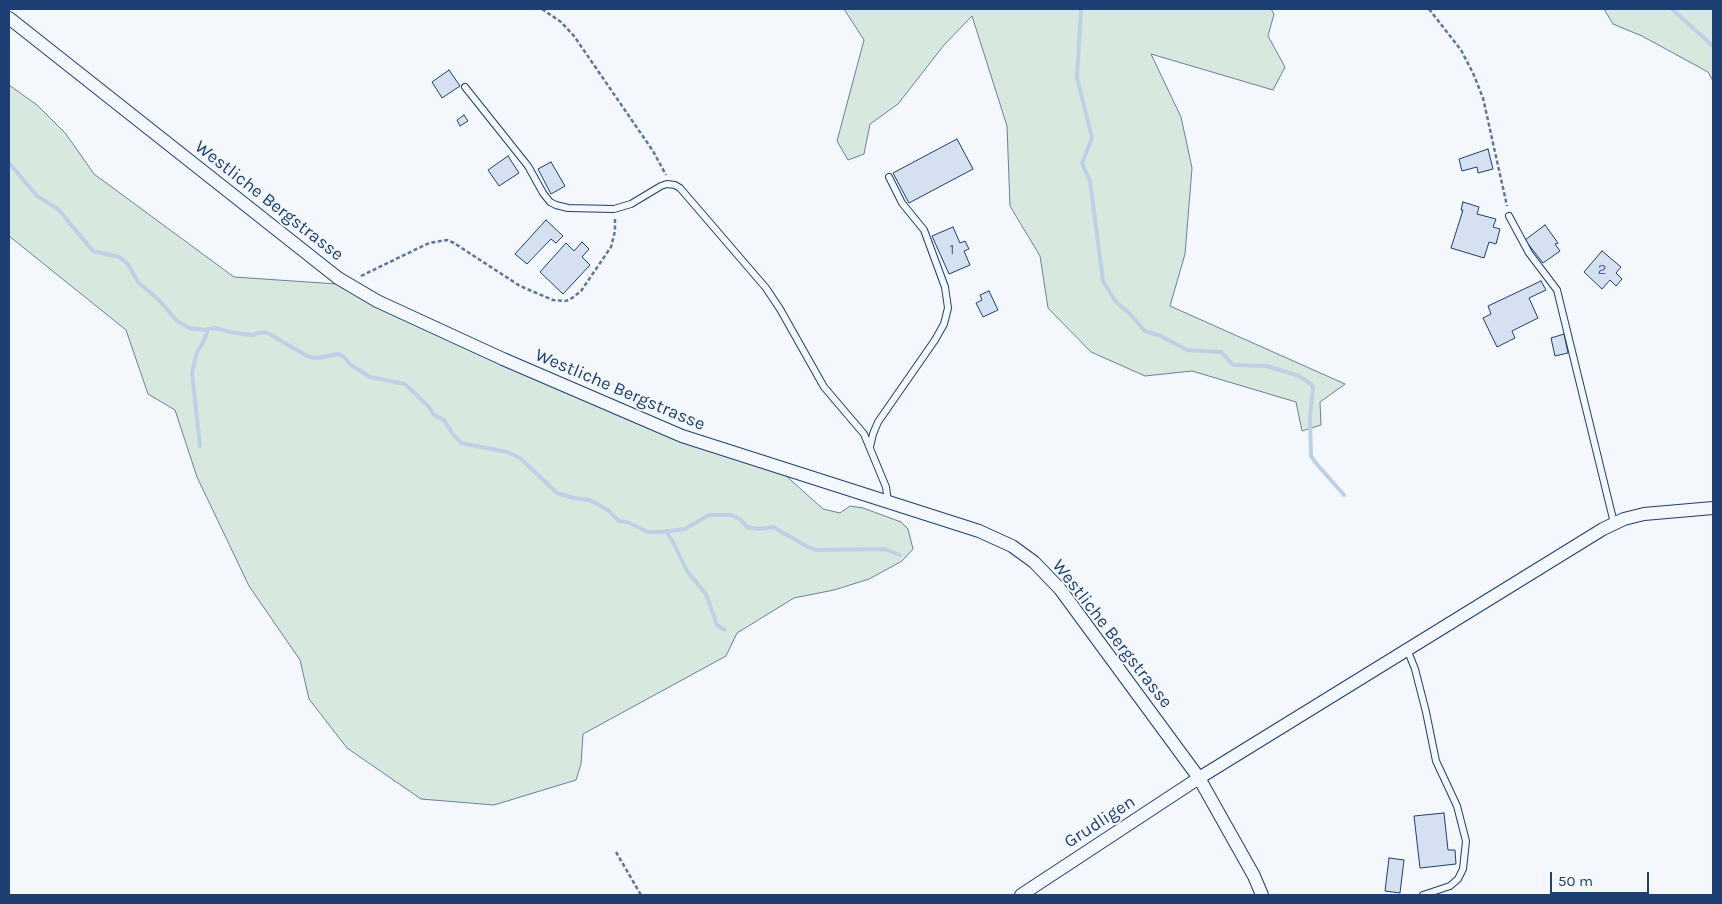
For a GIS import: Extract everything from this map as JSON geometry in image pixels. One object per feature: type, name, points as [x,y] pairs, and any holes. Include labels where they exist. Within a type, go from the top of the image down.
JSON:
[{"type":"street","name":"Westliche Bergstrasse","points":[[9,18],[338,278],[400,313],[708,446],[979,531],[1012,546],[1034,562],[1060,589],[1199,778],[1254,876],[1262,895]]},
{"type":"street","name":"Grudligen","points":[[1021,895],[1199,778],[1614,523],[1644,514],[1713,508]]},
{"type":"lane","points":[[464,87],[528,166],[542,193],[550,202],[568,208],[614,209],[631,204],[667,184],[680,188],[766,288],[824,387],[864,434],[886,487],[888,502]]},
{"type":"lane","points":[[870,447],[878,422],[944,324],[948,308],[945,287],[924,230],[902,203],[889,176]]},
{"type":"lane","points":[[1509,216],[1529,253],[1557,290],[1614,523]]},
{"type":"lane","points":[[1407,649],[1416,669],[1436,761],[1457,806],[1466,841],[1463,869],[1458,880],[1450,886],[1423,895]]},
{"type":"path","points":[[542,9],[562,22],[574,36],[654,152],[666,174],[667,184]]},
{"type":"path","points":[[1429,9],[1461,50],[1473,73],[1482,98],[1509,216]]},
{"type":"path","points":[[350,286],[360,277],[430,243],[448,240],[520,286],[553,300],[566,301],[581,291],[611,247],[615,231],[614,209]]},
{"type":"path","points":[[616,852],[640,895]]},
{"type":"shaded area","points":[[844,9],[1271,9],[1274,14],[1268,36],[1285,67],[1273,90],[1151,54],[1181,117],[1192,168],[1185,254],[1170,306],[1345,384],[1320,402],[1321,425],[1302,431],[1296,402],[1192,371],[1145,376],[1091,352],[1048,308],[1040,256],[1010,206],[1007,126],[972,16],[944,45],[898,104],[870,124],[864,154],[848,160],[837,141],[864,40]]},
{"type":"shaded area","points":[[1604,9],[1713,9],[1713,81],[1708,72],[1642,36],[1613,24]]},
{"type":"shaded area","points":[[9,85],[37,105],[66,134],[94,174],[234,277],[337,284],[783,473],[823,509],[840,513],[850,506],[863,508],[901,522],[908,529],[913,549],[902,561],[869,579],[834,590],[794,598],[737,633],[726,656],[583,734],[581,764],[576,780],[494,805],[421,799],[347,748],[309,699],[300,660],[249,586],[197,477],[175,410],[148,394],[126,330],[9,236]]},
{"type":"building","points":[[449,70],[460,86],[442,98],[432,82]]},
{"type":"building","points":[[464,115],[468,121],[460,126],[457,120]]},
{"type":"building","points":[[957,139],[973,169],[909,203],[893,173]]},
{"type":"building","points":[[1488,149],[1493,169],[1478,173],[1477,167],[1462,171],[1459,159]]},
{"type":"building","points":[[508,156],[519,173],[499,186],[488,170]]},
{"type":"building","points":[[551,162],[565,186],[551,194],[538,169]]},
{"type":"building","points":[[1463,202],[1479,207],[1477,214],[1496,219],[1493,227],[1500,229],[1496,244],[1489,242],[1484,258],[1451,248],[1463,210],[1461,210]]},
{"type":"building","points":[[546,220],[563,236],[556,243],[551,239],[527,264],[515,254]]},
{"type":"building","points":[[1545,225],[1558,243],[1555,244],[1560,251],[1543,263],[1525,240]]},
{"type":"building","points":[[953,227],[960,243],[965,241],[969,249],[964,251],[970,265],[949,274],[932,236]]},
{"type":"building","points":[[582,242],[589,249],[582,257],[590,265],[563,294],[540,272],[566,243],[574,251]]},
{"type":"building","points":[[1602,251],[1621,267],[1616,273],[1622,279],[1616,286],[1610,280],[1602,289],[1584,272]]},
{"type":"building","points":[[1541,281],[1546,290],[1529,298],[1538,318],[1512,331],[1515,338],[1497,347],[1483,318],[1491,314],[1488,306]]},
{"type":"building","points":[[989,291],[998,310],[983,317],[976,303],[982,300],[980,295]]},
{"type":"building","points":[[1564,334],[1568,353],[1555,356],[1551,338]]},
{"type":"building","points":[[1444,813],[1448,850],[1455,850],[1456,864],[1420,868],[1414,816]]},
{"type":"building","points":[[1389,858],[1404,860],[1400,893],[1385,891]]},
{"type":"waterway","points":[[1081,9],[1077,78],[1092,138],[1082,163],[1090,181],[1103,281],[1116,302],[1145,331],[1161,336],[1187,350],[1221,352],[1233,365],[1267,366],[1299,376],[1311,384],[1313,388],[1310,417],[1311,456],[1344,495]]},
{"type":"waterway","points":[[1672,9],[1713,46]]},
{"type":"waterway","points":[[9,163],[37,196],[58,209],[93,251],[119,257],[128,264],[138,282],[160,301],[177,321],[189,328],[203,330],[215,328],[251,335],[264,332],[309,357],[318,358],[338,354],[370,377],[405,384],[429,407],[434,415],[444,420],[461,443],[507,452],[520,458],[557,493],[573,498],[590,500],[608,510],[619,521],[627,522],[648,532],[660,532],[685,529],[709,515],[731,515],[740,519],[747,527],[758,529],[773,527],[816,550],[885,549],[900,555]]},
{"type":"waterway","points":[[200,446],[192,373],[197,352],[204,341],[208,329]]},
{"type":"waterway","points":[[666,531],[687,571],[706,594],[717,625],[725,630]]}]
